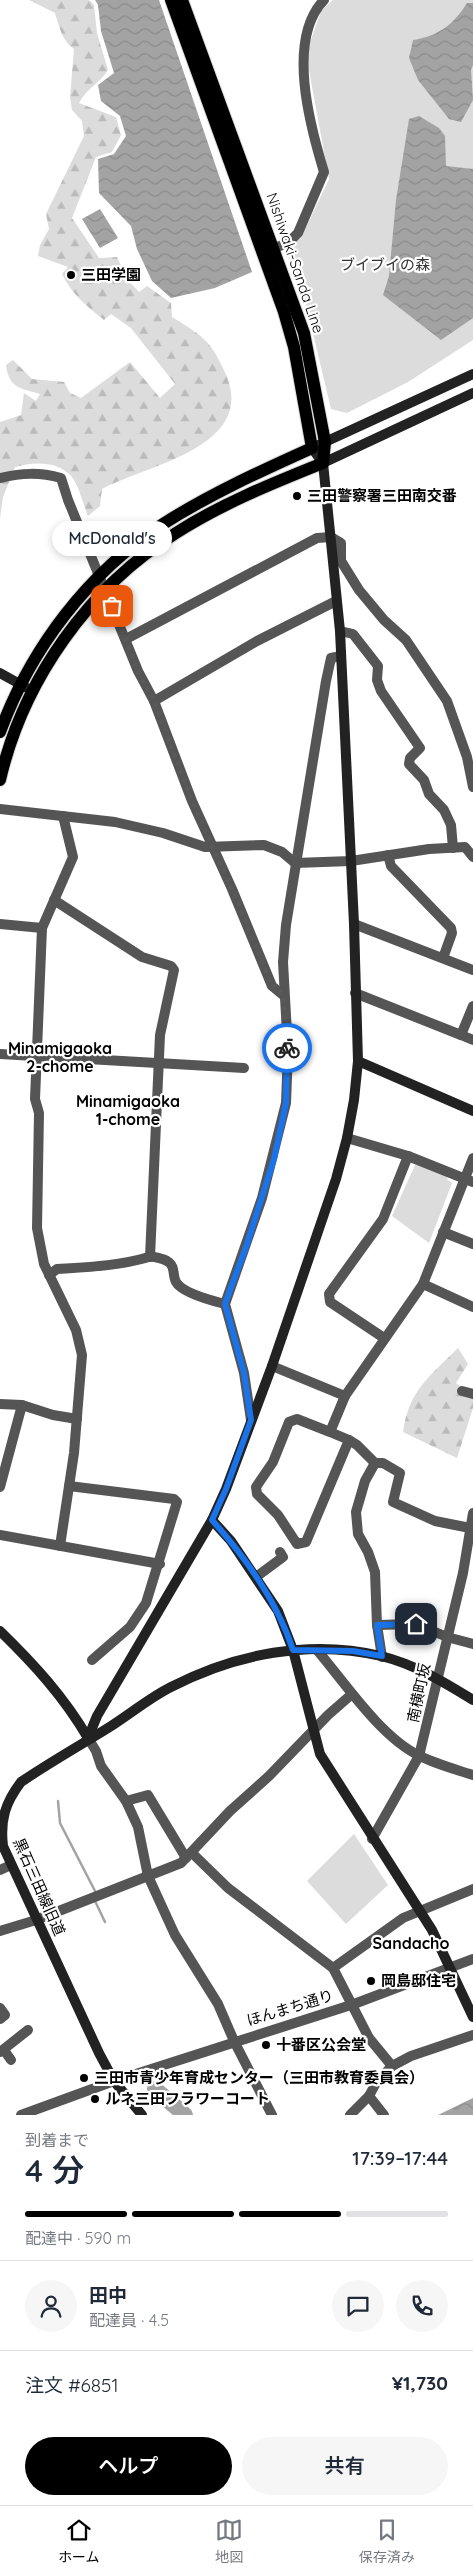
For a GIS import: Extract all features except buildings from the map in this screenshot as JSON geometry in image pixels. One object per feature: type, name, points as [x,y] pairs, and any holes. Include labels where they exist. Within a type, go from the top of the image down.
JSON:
[{"type":"main road","name":"Nishiwaki-Sanda Line","points":[[172,0],[284,312],[295,354],[312,448]]},
{"type":"main road","name":"Nishiwaki-Sanda Line","points":[[182,0],[304,333],[325,442],[323,463]]},
{"type":"main road","points":[[0,732],[21,684],[51,634],[100,574],[163,524],[232,486],[312,448]]},
{"type":"main road","points":[[0,780],[9,744],[33,691],[61,644],[106,589],[146,554],[175,533],[263,488],[323,463]]},
{"type":"street","points":[[273,249],[289,242],[298,233],[324,172],[315,141],[302,64],[304,40],[312,17],[324,0]]},
{"type":"street","points":[[88,1738],[97,1716],[136,1645],[212,1520],[226,1489],[272,1366],[336,1179],[347,1138],[358,1061],[354,924],[340,631],[332,537],[323,463],[312,448],[473,374]]},
{"type":"street","points":[[323,463],[473,393]]},
{"type":"street","points":[[0,478],[20,473],[35,473],[61,478],[68,500],[100,574],[138,671],[154,701],[192,801],[214,847],[272,986],[283,994]]},
{"type":"street","points":[[126,639],[318,538],[332,537],[341,543],[342,561],[359,590],[384,620],[406,640],[447,701],[467,757],[473,787]]},
{"type":"street","points":[[154,701],[248,646],[336,601]]},
{"type":"street","points":[[340,631],[353,634],[378,666],[377,680],[381,690],[420,748],[410,758],[409,764],[424,780],[429,794],[444,810],[450,825],[452,848]]},
{"type":"street","points":[[251,1420],[244,1373],[225,1304],[262,1198],[286,1103],[288,1051],[282,962],[286,925],[331,658],[341,656]]},
{"type":"street","points":[[0,673],[33,691]]},
{"type":"street","points":[[0,809],[115,822],[214,847],[264,845],[282,852],[295,863],[350,861],[452,848],[469,844],[473,857]]},
{"type":"street","points":[[60,1546],[77,1419],[82,1354],[76,1330],[44,1264],[37,1228],[39,1113],[35,1099],[42,928],[73,857],[63,816]]},
{"type":"street","points":[[388,856],[391,866],[451,928],[443,958]]},
{"type":"street","points":[[54,900],[142,957],[172,966],[174,970],[160,1035],[150,1257]]},
{"type":"street","points":[[0,924],[42,928]]},
{"type":"street","points":[[354,924],[473,970]]},
{"type":"street","points":[[355,993],[473,1040]]},
{"type":"street","points":[[461,1035],[473,1006]]},
{"type":"street","points":[[0,1054],[244,1068]]},
{"type":"street","points":[[358,1061],[473,1111]]},
{"type":"street","points":[[347,1138],[408,1156],[469,1180]]},
{"type":"street","points":[[384,1338],[330,1302],[329,1294],[382,1219],[408,1156]]},
{"type":"street","points":[[330,1432],[345,1396],[422,1284],[442,1232],[469,1180],[473,1158]]},
{"type":"street","points":[[442,1232],[473,1244]]},
{"type":"street","points":[[49,1274],[57,1269],[114,1266],[150,1257],[168,1262],[173,1268],[176,1282],[181,1287],[205,1299],[225,1304]]},
{"type":"street","points":[[422,1284],[473,1307]]},
{"type":"street","points":[[272,1366],[345,1396]]},
{"type":"street","points":[[462,1391],[473,1394]]},
{"type":"street","points":[[0,1404],[22,1405],[53,1415],[77,1419]]},
{"type":"street","points":[[0,1487],[22,1405]]},
{"type":"street","points":[[349,1440],[306,1542],[298,1544],[278,1515],[256,1494],[256,1487],[273,1462],[289,1422],[297,1420],[349,1440],[358,1445],[375,1463],[383,1463],[400,1473],[392,1499],[393,1502],[435,1521],[472,1520]]},
{"type":"street","points":[[375,1463],[364,1481],[356,1512],[358,1534],[375,1572],[377,1625],[382,1656]]},
{"type":"street","points":[[69,1486],[174,1499],[177,1502],[152,1590],[130,1627],[92,1660]]},
{"type":"street","points":[[212,1520],[232,1541],[278,1611],[293,1650],[320,1754],[372,1839],[419,1910],[451,1966],[473,2017]]},
{"type":"street","name":"南横町坂","points":[[372,1839],[419,1756],[463,1573],[472,1520]]},
{"type":"street","points":[[0,1536],[160,1564]]},
{"type":"street","points":[[256,1577],[283,1557],[280,1552]]},
{"type":"street","points":[[377,1625],[416,1624],[447,1637],[473,1644]]},
{"type":"street","points":[[0,1631],[44,1675],[70,1707],[96,1751],[101,1766],[126,1801],[138,1828],[148,1876],[175,1935],[218,2004],[234,2041],[272,2115]]},
{"type":"street","name":"黒石三田線旧道","points":[[142,2115],[114,2081],[10,1865],[3,1846],[1,1830],[5,1798],[21,1782],[77,1748],[88,1738],[106,1729],[170,1688],[227,1662],[293,1650],[353,1651],[382,1656],[438,1678],[473,1700]]},
{"type":"street","points":[[317,1650],[352,1694],[399,1743],[419,1756],[473,1775]]},
{"type":"street","points":[[0,1931],[36,1920],[180,1863],[189,1856],[217,1824],[269,1776],[313,1729],[352,1694]]},
{"type":"street","points":[[126,1801],[148,1795],[189,1856],[333,1968],[354,2004],[370,2038],[392,2066]]},
{"type":"street","points":[[0,1870],[10,1865]]},
{"type":"street","points":[[333,1968],[403,1918],[473,1889]]},
{"type":"street","name":"ほんまち通り","points":[[21,2115],[114,2081],[234,2041],[354,2004],[473,1959]]},
{"type":"street","points":[[0,2008],[5,2015],[0,2019]]},
{"type":"street","points":[[11,2060],[2,2051],[28,2030]]},
{"type":"street","points":[[350,2115],[370,2096],[376,2083],[392,2066],[411,2056],[473,2035]]},
{"type":"street","points":[[370,2096],[384,2115]]},
{"type":"green space","points":[[29,0],[89,0],[94,5],[97,33],[108,70],[79,103],[116,117],[121,135],[112,152],[96,157],[72,218],[99,258],[117,257],[127,279],[139,292],[147,286],[171,303],[172,317],[206,341],[217,356],[227,377],[231,401],[225,421],[211,438],[167,462],[102,489],[100,506],[88,516],[79,489],[71,476],[59,467],[36,463],[15,467],[3,497],[0,518],[0,422],[21,415],[24,393],[36,401],[40,394],[22,389],[13,383],[6,365],[13,360],[32,379],[64,382],[70,393],[81,398],[130,362],[160,398],[175,384],[131,328],[111,314],[104,320],[80,299],[70,288],[62,274],[68,267],[38,256],[40,245],[49,229],[46,214],[84,136],[82,121],[72,110],[70,97],[74,49],[64,38],[55,13]]},
{"type":"green space","name":"ブイブイの森","points":[[333,0],[473,0],[473,340],[408,382],[347,413],[331,409],[306,304],[286,250],[301,238],[329,179],[306,54],[321,11]]},
{"type":"green space","points":[[416,1163],[448,1175],[447,1179],[452,1183],[429,1243],[392,1216]]},
{"type":"green space","points":[[458,1348],[468,1364],[456,1383],[473,1396],[473,1408],[457,1458],[403,1432],[410,1405],[416,1394],[430,1376]]},
{"type":"green space","points":[[354,1834],[388,1885],[346,1924],[307,1881]]},
{"type":"water","points":[[95,0],[159,0],[252,272],[215,288],[171,298],[152,281],[137,249],[131,226],[99,193],[98,159],[114,154],[126,136],[120,116],[101,101],[98,85],[114,73],[101,31],[98,5]]},
{"type":"water","points":[[467,3],[473,3],[473,65],[471,70],[473,100],[461,122],[449,119],[418,80],[409,58],[413,40],[431,35],[445,28],[457,17]]},
{"type":"water","points":[[419,116],[439,128],[445,136],[446,166],[473,169],[473,318],[441,340],[383,295],[389,276],[396,200],[409,119]]},
{"type":"water","points":[[100,209],[118,238],[100,248],[82,219]]},
{"type":"water","points":[[473,2098],[473,2115],[438,2115]]},
{"type":"waterway","points":[[58,1801],[60,1823],[95,1891]]},
{"type":"waterway","points":[[95,1901],[105,1922]]},
{"type":"waterway","points":[[155,2089],[185,2115]]},
{"type":"way so far","points":[[112,606],[138,671],[154,701],[192,801],[214,847],[272,986],[283,994],[287,1048]]},
{"type":"place","name":"三田学園","points":[[71,275]]},
{"type":"place","name":"三田警察署三田南交番","points":[[297,496]]},
{"type":"place","name":"McDonald's","points":[[112,606]]},
{"type":"place","name":"岡島邸住宅","points":[[371,1981]]},
{"type":"place","name":"十番区公会堂","points":[[266,2045]]},
{"type":"place","name":"三田市青少年育成センター（三田市教育委員会）","points":[[84,2078]]},
{"type":"place","name":"ルネ三田フラワーコート","points":[[95,2099]]},
{"type":"district","name":"Minamigaoka 2-chome","points":[[60,1057]]},
{"type":"district","name":"Minamigaoka 1-chome","points":[[128,1110]]},
{"type":"district","name":"Sandacho","points":[[411,1943]]},
{"type":"route","points":[[287,1048],[286,1103],[274,1159],[246,1247],[225,1304],[244,1373],[251,1420],[226,1489],[212,1520],[232,1541],[278,1611],[285,1625],[293,1650],[353,1651],[382,1656],[377,1625],[416,1624]]}]
